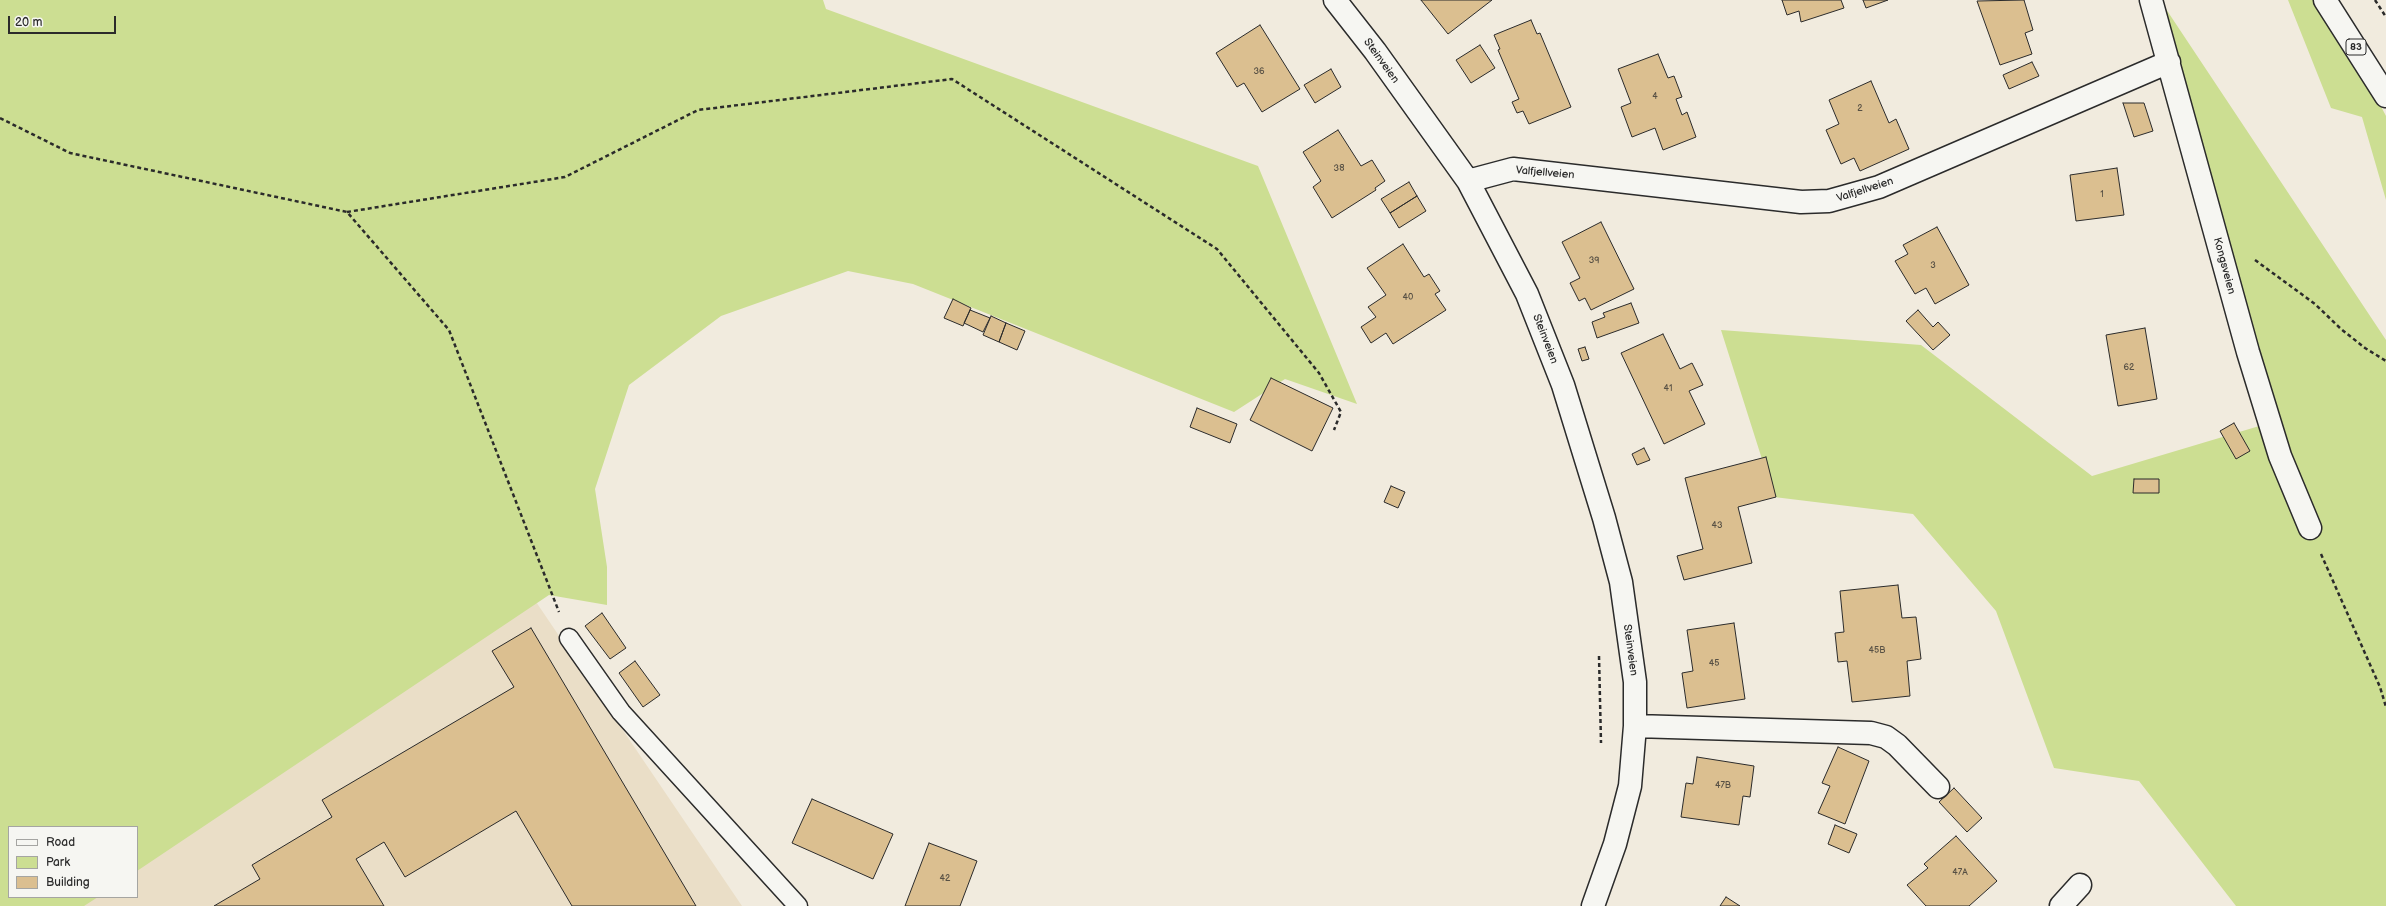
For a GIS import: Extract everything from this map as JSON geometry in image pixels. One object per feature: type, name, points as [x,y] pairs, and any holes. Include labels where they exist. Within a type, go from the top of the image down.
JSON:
[{"type":"main road","name":"Steinveien","points":[[1335,0],[1375,50],[1468,181],[1527,294],[1563,386],[1621,582],[1634,682],[1635,726],[1630,786],[1615,844],[1592,906]]},
{"type":"main road","name":"Kongsveien","points":[[2151,0],[2248,352],[2280,456],[2310,528]]},
{"type":"main road","name":"83","points":[[2325,0],[2386,96]]},
{"type":"main road","name":"Valfjellveien","points":[[1468,181],[1513,169],[1801,202],[1829,201],[1847,198],[1878,187],[2169,62]]},
{"type":"main road","points":[[1635,726],[1871,733],[1886,737],[1897,745],[1938,787]]},
{"type":"main road","points":[[2061,906],[2080,885]]},
{"type":"lane","points":[[569,638],[621,712],[798,906]]},
{"type":"path","points":[[2375,0],[2386,17]]},
{"type":"path","points":[[0,118],[70,153],[347,212],[565,177],[698,110],[952,79],[1218,248],[1318,373],[1341,412],[1334,430]]},
{"type":"path","points":[[347,212],[449,330],[569,638]]},
{"type":"path","points":[[2215,233],[2288,283],[2315,304],[2341,329],[2386,361]]},
{"type":"path","points":[[2310,528],[2380,687],[2386,707]]},
{"type":"path","points":[[1599,650],[1601,748]]},
{"type":"shaded area","points":[[530,593],[742,906],[67,906],[79,898],[138,898],[138,859]]},
{"type":"green space","points":[[0,0],[823,0],[826,9],[1258,166],[1357,404],[1285,379],[1234,412],[913,284],[848,271],[721,316],[629,385],[595,489],[607,567],[607,605],[549,595],[138,870],[138,826],[8,826],[8,898],[96,898],[84,906],[0,906]]},
{"type":"green space","points":[[2160,0],[2386,340],[2386,906],[2236,906],[2139,781],[2054,768],[1996,611],[1913,514],[1774,497],[1721,330],[1921,345],[2092,476],[2266,424]]},
{"type":"green space","points":[[2288,0],[2318,0],[2357,61],[2386,116],[2386,200],[2362,117],[2331,108]]},
{"type":"building","points":[[1421,0],[1492,0],[1448,34]]},
{"type":"building","points":[[1782,0],[1841,0],[1844,8],[1801,22],[1799,11],[1787,15]]},
{"type":"building","points":[[1863,0],[1888,0],[1866,8]]},
{"type":"building","points":[[2024,0],[2033,30],[2025,33],[2032,54],[2000,65],[1977,1]]},
{"type":"building","points":[[1531,20],[1537,34],[1540,33],[1571,107],[1529,124],[1523,111],[1517,113],[1512,102],[1519,99],[1498,50],[1500,49],[1494,35]]},
{"type":"building","points":[[1260,25],[1300,89],[1262,112],[1244,83],[1237,87],[1216,53]]},
{"type":"building","points":[[1480,45],[1495,68],[1471,83],[1456,60]]},
{"type":"building","points":[[1658,54],[1668,78],[1674,76],[1682,97],[1676,99],[1682,115],[1687,112],[1696,137],[1663,150],[1655,128],[1632,137],[1621,107],[1631,103],[1618,69]]},
{"type":"building","points":[[2032,62],[2039,76],[2009,89],[2003,75]]},
{"type":"building","points":[[1331,69],[1341,87],[1315,103],[1304,85]]},
{"type":"building","points":[[1871,81],[1889,123],[1896,119],[1909,149],[1860,171],[1854,158],[1841,164],[1826,130],[1839,124],[1829,100]]},
{"type":"building","points":[[2123,103],[2144,103],[2153,131],[2134,137]]},
{"type":"building","points":[[1338,130],[1361,166],[1372,160],[1385,181],[1375,188],[1376,190],[1332,218],[1313,187],[1321,181],[1303,152]]},
{"type":"building","points":[[2117,168],[2124,215],[2076,221],[2070,175]]},
{"type":"building","points":[[1409,182],[1417,196],[1390,213],[1381,199]]},
{"type":"building","points":[[1417,196],[1426,211],[1399,228],[1390,213]]},
{"type":"building","points":[[1601,222],[1634,289],[1591,310],[1585,298],[1579,301],[1570,283],[1580,278],[1562,242]]},
{"type":"building","points":[[1937,227],[1969,285],[1935,304],[1926,288],[1915,294],[1895,261],[1908,254],[1903,245]]},
{"type":"building","points":[[1403,244],[1424,277],[1429,274],[1440,291],[1435,294],[1446,310],[1393,344],[1386,333],[1371,343],[1361,327],[1376,317],[1368,307],[1386,295],[1367,268]]},
{"type":"building","points":[[953,299],[971,308],[963,326],[944,318]]},
{"type":"building","points":[[1631,303],[1639,323],[1597,338],[1592,322],[1605,317],[1603,313]]},
{"type":"building","points":[[970,310],[990,318],[983,332],[964,323]]},
{"type":"building","points":[[1918,310],[1933,327],[1938,322],[1950,335],[1933,350],[1906,321]]},
{"type":"building","points":[[991,316],[1006,323],[999,342],[983,335]]},
{"type":"building","points":[[1006,323],[1025,331],[1017,350],[999,342]]},
{"type":"building","points":[[2145,328],[2157,399],[2118,406],[2106,335]]},
{"type":"building","points":[[1663,334],[1680,369],[1692,363],[1703,385],[1689,391],[1705,424],[1664,444],[1621,353]]},
{"type":"building","points":[[1585,347],[1589,359],[1582,361],[1578,349]]},
{"type":"building","points":[[1271,378],[1333,408],[1312,451],[1250,420]]},
{"type":"building","points":[[1197,408],[1237,424],[1230,443],[1190,427]]},
{"type":"building","points":[[2234,423],[2250,451],[2236,459],[2220,431]]},
{"type":"building","points":[[1644,448],[1650,460],[1637,465],[1632,454]]},
{"type":"building","points":[[1766,457],[1776,497],[1738,507],[1752,563],[1684,580],[1677,556],[1703,549],[1685,478]]},
{"type":"building","points":[[2134,479],[2159,479],[2159,493],[2133,493]]},
{"type":"building","points":[[1391,486],[1405,492],[1398,508],[1384,502]]},
{"type":"building","points":[[1898,585],[1902,618],[1916,617],[1921,659],[1907,661],[1910,696],[1852,702],[1847,661],[1838,662],[1835,633],[1844,632],[1840,591]]},
{"type":"building","points":[[602,613],[626,648],[610,659],[585,626]]},
{"type":"building","points":[[1734,623],[1745,699],[1687,708],[1682,673],[1693,671],[1687,630]]},
{"type":"building","points":[[531,628],[696,906],[572,906],[516,811],[405,877],[384,842],[356,859],[384,906],[214,906],[260,879],[252,865],[332,817],[322,800],[514,687],[492,651]]},
{"type":"building","points":[[635,661],[660,695],[643,707],[619,673]]},
{"type":"building","points":[[1838,747],[1869,761],[1845,824],[1818,813],[1830,786],[1822,783]]},
{"type":"building","points":[[1697,757],[1754,766],[1750,797],[1743,796],[1739,825],[1681,817],[1686,783],[1693,784]]},
{"type":"building","points":[[1954,788],[1982,818],[1967,832],[1939,802]]},
{"type":"building","points":[[812,799],[893,834],[873,879],[792,843]]},
{"type":"building","points":[[1835,825],[1857,834],[1849,853],[1828,844]]},
{"type":"building","points":[[1956,836],[1997,881],[1969,906],[1926,906],[1907,885],[1928,868],[1924,864]]},
{"type":"building","points":[[929,843],[977,861],[960,906],[905,906]]},
{"type":"building","points":[[1726,897],[1740,906],[1720,906]]}]
